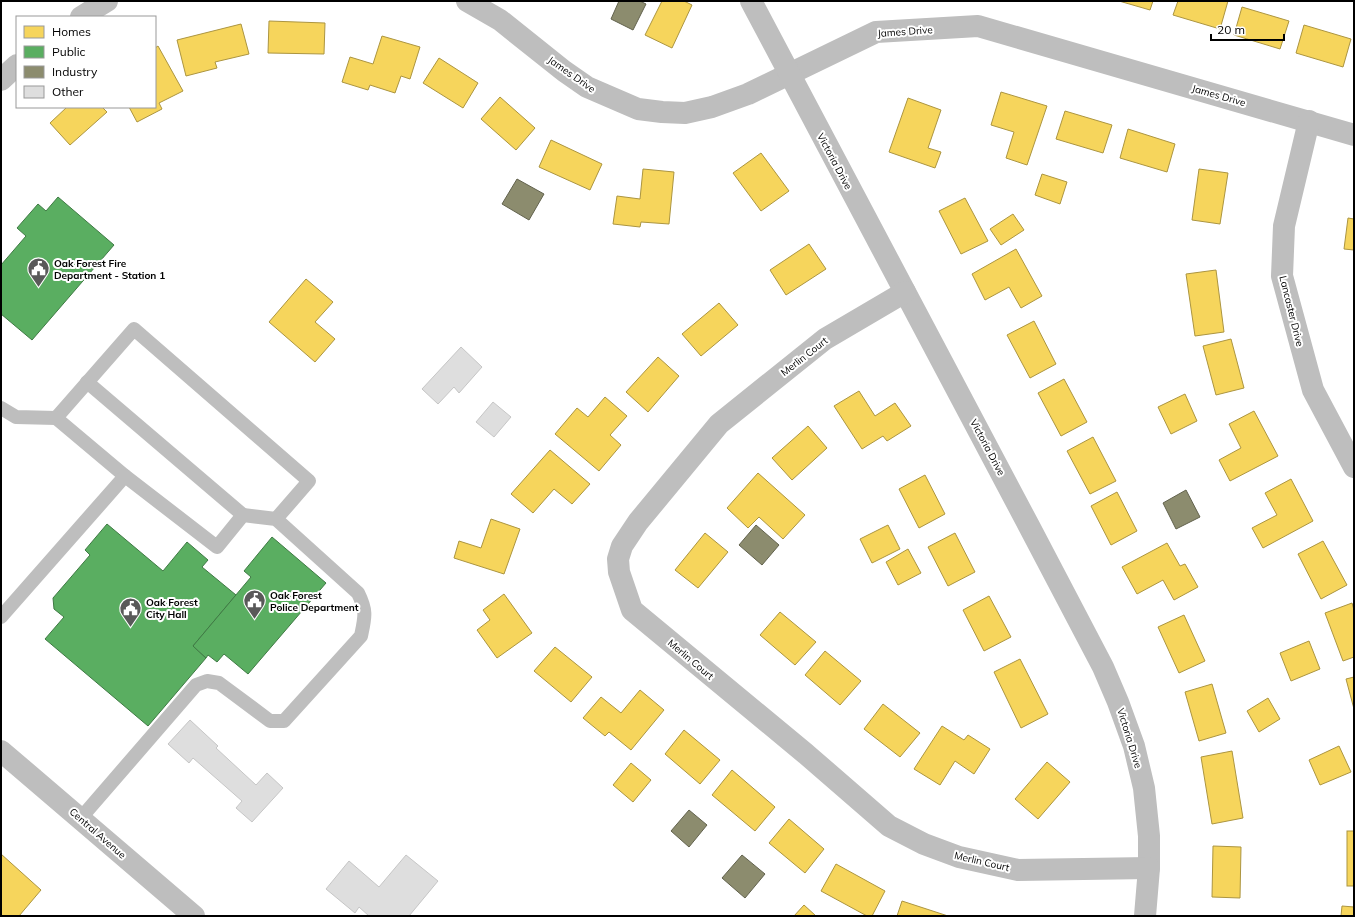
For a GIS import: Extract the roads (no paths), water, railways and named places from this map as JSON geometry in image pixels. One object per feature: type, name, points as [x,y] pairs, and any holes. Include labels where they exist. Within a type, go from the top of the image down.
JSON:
[{"type":"street","points":[[83,16],[107,1]]},
{"type":"street","name":"James Drive","points":[[467,1],[500,20],[564,71],[588,87],[638,109],[685,113],[712,108],[748,94],[788,73],[876,32],[978,26],[1354,135]]},
{"type":"street","name":"Victoria Drive","points":[[751,1],[1103,667],[1134,746],[1144,788],[1149,836],[1149,868],[1145,916]]},
{"type":"street","points":[[1,80],[16,66]]},
{"type":"street","name":"Lancaster Drive","points":[[1309,121],[1284,226],[1282,276],[1313,390],[1354,467]]},
{"type":"street","name":"Merlin Court","points":[[905,292],[825,339],[719,424],[638,522],[622,546],[618,559],[619,572],[632,610],[806,754],[889,826],[924,844],[959,857],[1018,870],[1149,868]]},
{"type":"street","name":"Central Avenue","points":[[1,750],[194,916]]},
{"type":"lane","points":[[56,418],[134,329],[309,480],[276,519]]},
{"type":"lane","points":[[80,818],[196,685],[207,681],[219,683],[270,721],[284,721],[361,636],[365,619],[364,605],[358,593],[276,519],[243,515],[87,382]]},
{"type":"lane","points":[[1,408],[16,417],[56,418],[125,476],[218,547],[243,515]]},
{"type":"lane","points":[[1,617],[125,476]]},
{"type":"place","name":"Oak Forest Fire Department - Station 1","points":[[38,288]]},
{"type":"place","name":"Oak Forest Police Department","points":[[254,620]]},
{"type":"place","name":"Oak Forest City Hall","points":[[131,628]]}]
